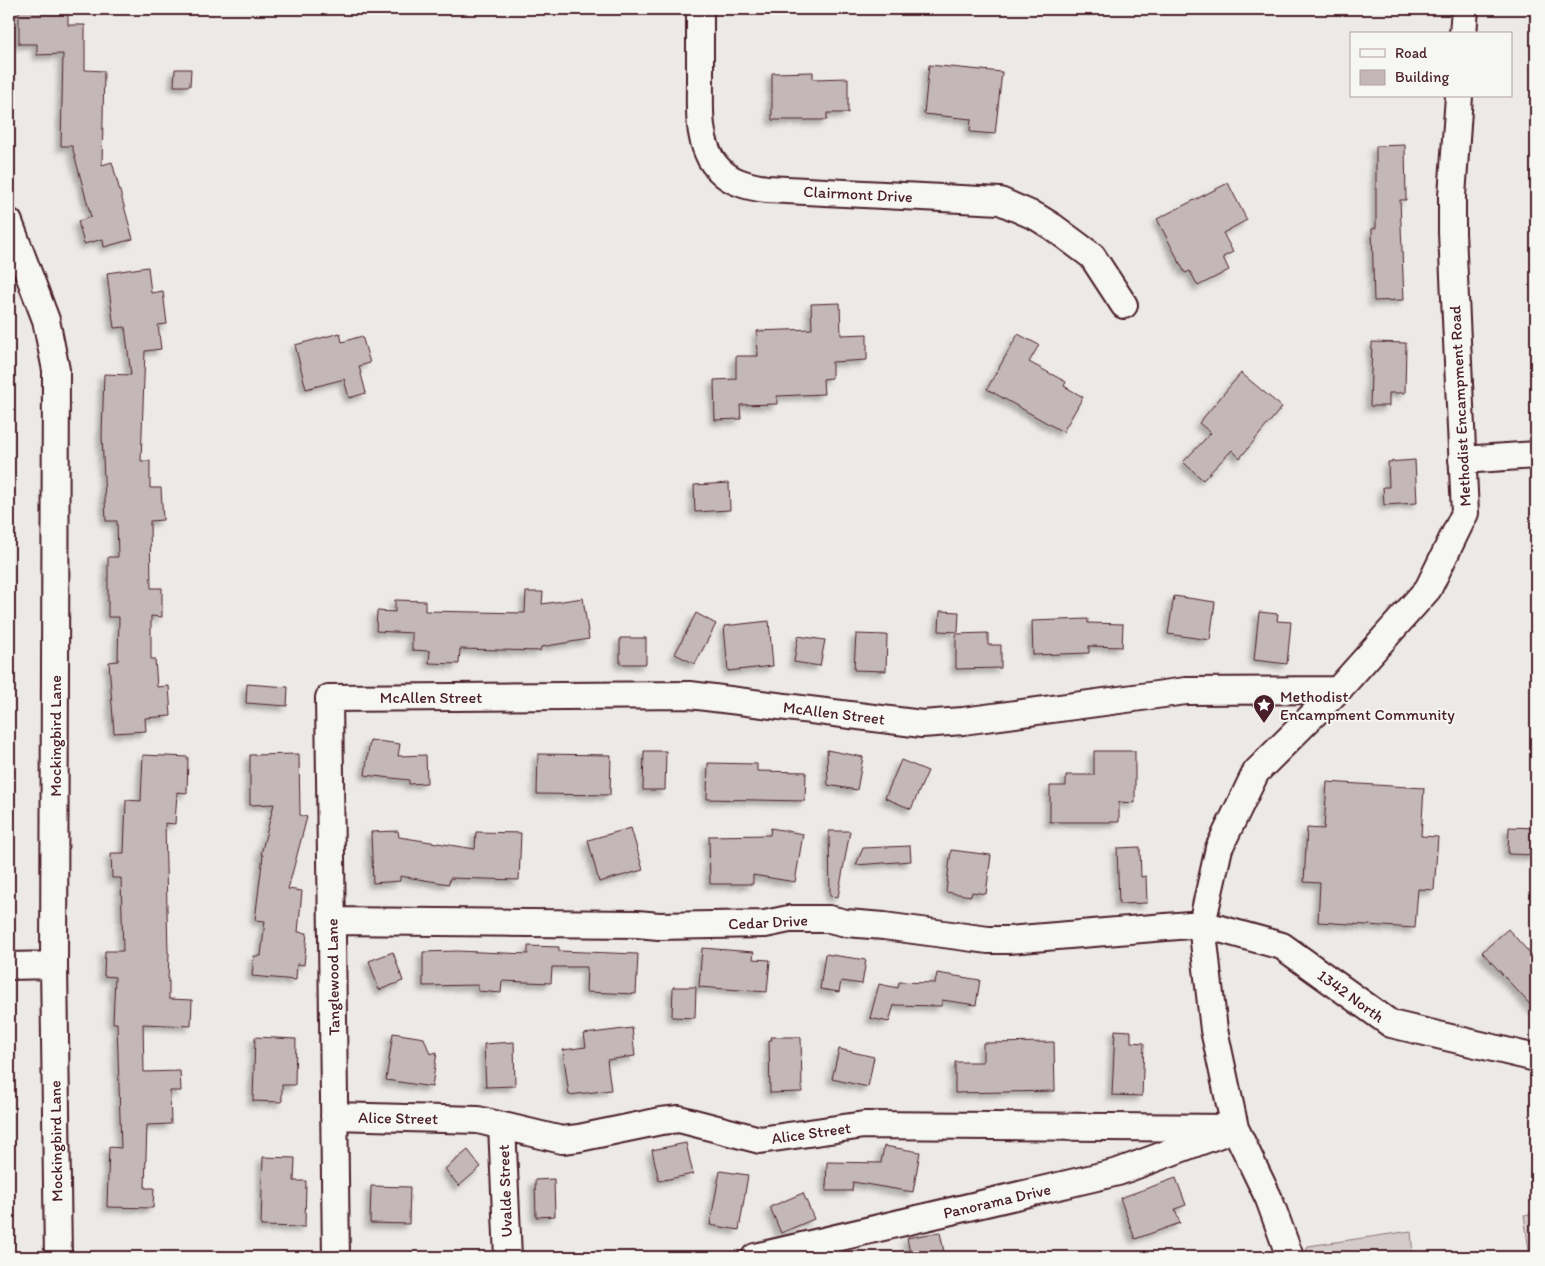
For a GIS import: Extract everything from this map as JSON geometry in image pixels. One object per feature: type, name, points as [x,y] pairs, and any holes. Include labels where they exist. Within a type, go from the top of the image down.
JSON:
[{"type":"street","name":"Clairmont Drive","points":[[700,9],[700,114],[704,141],[708,153],[724,174],[751,186],[767,189],[1000,201],[1037,217],[1092,256],[1124,304]]},
{"type":"street","points":[[1463,32],[1465,9]]},
{"type":"street","name":"Methodist Encampment Road","points":[[1288,1252],[1269,1200],[1235,1128],[1214,1030],[1202,924],[1219,848],[1256,772],[1338,690],[1428,589],[1465,513],[1452,224],[1452,196],[1459,98]]},
{"type":"street","name":"Mockingbird Lane","points":[[9,222],[46,320],[56,370],[54,966],[58,1257]]},
{"type":"street","points":[[1462,460],[1536,455]]},
{"type":"street","name":"McAllen Street","points":[[329,698],[690,695],[922,724],[963,721],[1186,691],[1338,690]]},
{"type":"street","name":"Tanglewood Lane","points":[[329,698],[336,1257]]},
{"type":"street","name":"Cedar Drive","points":[[332,921],[637,924],[659,926],[765,924],[789,919],[829,919],[846,923],[884,926],[988,940],[1202,924]]},
{"type":"street","name":"1342 North","points":[[1202,924],[1282,946],[1390,1024],[1536,1058]]},
{"type":"street","points":[[9,966],[54,966]]},
{"type":"street","name":"Alice Street","points":[[334,1116],[478,1120],[562,1140],[680,1119],[760,1140],[864,1125],[1235,1128]]},
{"type":"street","name":"Uvalde Street","points":[[502,1126],[508,1257]]},
{"type":"street","name":"Panorama Drive","points":[[755,1257],[1118,1172],[1235,1128]]},
{"type":"shaded area","points":[[1536,1213],[1536,1257],[1530,1257],[1524,1215]]},
{"type":"shaded area","points":[[1411,1231],[1413,1257],[1304,1257],[1308,1246]]},
{"type":"building","points":[[19,9],[68,9],[68,25],[85,25],[85,70],[104,71],[102,165],[112,162],[133,239],[104,247],[103,239],[84,244],[78,221],[91,217],[72,146],[61,146],[63,54],[37,55],[37,44],[19,44]]},
{"type":"building","points":[[929,65],[1002,72],[995,134],[970,132],[971,119],[924,114]]},
{"type":"building","points":[[175,69],[191,69],[190,86],[174,86]]},
{"type":"building","points":[[813,72],[813,79],[848,78],[848,113],[827,113],[827,120],[772,120],[772,73]]},
{"type":"building","points":[[1405,145],[1406,200],[1400,200],[1404,300],[1374,301],[1372,229],[1376,228],[1376,146]]},
{"type":"building","points":[[1228,183],[1247,220],[1223,233],[1233,252],[1223,257],[1229,270],[1198,286],[1190,271],[1185,273],[1157,219]]},
{"type":"building","points":[[148,267],[151,293],[163,291],[167,324],[158,325],[161,349],[145,351],[141,461],[150,461],[150,488],[161,488],[163,520],[150,521],[151,588],[162,588],[162,617],[151,616],[151,659],[155,659],[157,687],[169,686],[171,716],[145,718],[146,731],[114,733],[109,662],[118,661],[119,617],[108,617],[108,557],[118,557],[117,521],[106,521],[102,436],[104,374],[131,375],[125,327],[114,328],[107,273]]},
{"type":"building","points":[[840,303],[841,335],[867,334],[867,360],[832,362],[832,378],[823,379],[824,394],[777,396],[777,404],[740,405],[741,419],[715,420],[714,380],[736,379],[736,356],[758,356],[757,331],[812,329],[811,304]]},
{"type":"building","points":[[340,333],[342,342],[362,336],[370,363],[359,366],[366,393],[349,398],[344,379],[306,389],[295,345]]},
{"type":"building","points":[[1018,334],[1039,345],[1029,362],[1066,382],[1064,386],[1083,397],[1063,432],[987,389]]},
{"type":"building","points":[[1372,342],[1406,343],[1405,393],[1389,393],[1389,406],[1370,406]]},
{"type":"building","points":[[1241,373],[1282,407],[1240,458],[1232,450],[1203,480],[1183,462],[1211,433],[1199,423]]},
{"type":"building","points":[[1415,460],[1417,503],[1384,505],[1383,487],[1389,487],[1388,462]]},
{"type":"building","points":[[729,483],[730,510],[695,512],[694,485]]},
{"type":"building","points":[[526,592],[543,592],[542,604],[583,598],[589,639],[541,647],[540,651],[460,649],[459,664],[429,663],[430,651],[412,650],[412,633],[376,631],[377,611],[395,612],[395,600],[425,601],[425,611],[525,613]]},
{"type":"building","points":[[1174,596],[1215,602],[1210,640],[1168,634]]},
{"type":"building","points":[[940,611],[959,612],[958,632],[939,631]]},
{"type":"building","points":[[1259,612],[1278,614],[1277,621],[1291,622],[1287,664],[1254,660]]},
{"type":"building","points":[[696,613],[716,624],[695,664],[675,654]]},
{"type":"building","points":[[1088,619],[1088,623],[1123,624],[1122,647],[1089,646],[1089,653],[1033,655],[1032,621]]},
{"type":"building","points":[[769,621],[773,666],[728,671],[724,626]]},
{"type":"building","points":[[988,633],[988,645],[1001,645],[1001,668],[956,669],[956,634]]},
{"type":"building","points":[[856,634],[887,635],[886,671],[854,670]]},
{"type":"building","points":[[798,636],[825,640],[820,666],[794,662]]},
{"type":"building","points":[[620,638],[646,638],[646,664],[620,664]]},
{"type":"building","points":[[247,684],[288,687],[287,706],[246,703]]},
{"type":"building","points":[[370,740],[400,744],[398,756],[426,755],[427,783],[409,784],[409,780],[365,775]]},
{"type":"building","points":[[827,750],[863,757],[857,790],[828,785]]},
{"type":"building","points":[[644,751],[666,751],[665,790],[643,790]]},
{"type":"building","points":[[1094,751],[1135,751],[1135,803],[1119,802],[1119,822],[1050,822],[1050,786],[1066,786],[1066,775],[1094,775]]},
{"type":"building","points":[[299,754],[300,815],[307,817],[288,889],[302,891],[298,932],[307,933],[304,965],[297,964],[296,980],[252,976],[254,956],[261,956],[265,921],[255,920],[263,855],[261,854],[274,804],[250,805],[250,755]]},
{"type":"building","points":[[538,754],[611,755],[610,795],[537,794]]},
{"type":"building","points":[[143,755],[188,757],[187,793],[177,792],[175,824],[165,823],[169,999],[192,1000],[191,1026],[143,1024],[144,1072],[180,1071],[181,1091],[170,1091],[171,1124],[147,1125],[145,1188],[154,1188],[153,1208],[107,1207],[109,1147],[121,1148],[117,1023],[113,1023],[115,977],[104,976],[105,951],[123,951],[121,878],[112,878],[111,853],[124,853],[126,800],[141,801]]},
{"type":"building","points":[[901,760],[928,771],[911,809],[885,798]]},
{"type":"building","points":[[708,763],[757,764],[757,771],[806,772],[805,801],[707,799]]},
{"type":"building","points":[[1327,782],[1424,788],[1421,836],[1438,837],[1434,890],[1418,889],[1415,928],[1318,922],[1320,883],[1304,882],[1307,828],[1324,829]]},
{"type":"building","points":[[1509,827],[1536,828],[1536,855],[1508,854]]},
{"type":"building","points":[[631,828],[643,870],[599,882],[588,840]]},
{"type":"building","points":[[771,828],[803,834],[795,882],[753,875],[753,884],[710,884],[709,836],[770,835]]},
{"type":"building","points":[[398,831],[399,837],[475,849],[476,832],[521,833],[519,880],[450,878],[449,884],[400,876],[400,881],[373,883],[371,832]]},
{"type":"building","points":[[829,831],[850,831],[838,897],[830,896]]},
{"type":"building","points":[[910,846],[911,861],[856,865],[863,848]]},
{"type":"building","points":[[1140,847],[1141,877],[1146,876],[1147,903],[1119,904],[1117,848]]},
{"type":"building","points":[[951,850],[991,855],[986,894],[972,892],[971,896],[946,892]]},
{"type":"building","points":[[1508,929],[1536,960],[1536,1011],[1482,952]]},
{"type":"building","points":[[528,946],[559,947],[559,951],[638,954],[636,994],[586,992],[587,967],[552,967],[551,983],[502,981],[501,993],[478,991],[478,985],[423,986],[423,952],[457,951],[528,954]]},
{"type":"building","points":[[702,948],[754,952],[753,959],[770,960],[767,992],[699,987]]},
{"type":"building","points":[[393,952],[403,981],[379,990],[369,961]]},
{"type":"building","points":[[825,954],[866,960],[862,984],[841,981],[839,992],[820,989]]},
{"type":"building","points":[[937,973],[980,980],[976,1005],[942,1000],[941,1006],[894,1005],[889,1022],[870,1018],[879,984],[898,988],[899,982],[935,983]]},
{"type":"building","points":[[673,987],[696,987],[695,1018],[672,1017]]},
{"type":"building","points":[[632,1028],[635,1056],[607,1060],[611,1090],[569,1095],[563,1050],[586,1047],[584,1034]]},
{"type":"building","points":[[1115,1030],[1131,1031],[1131,1042],[1144,1043],[1142,1096],[1112,1095]]},
{"type":"building","points":[[393,1033],[424,1038],[430,1054],[437,1052],[432,1087],[386,1080]]},
{"type":"building","points":[[255,1037],[296,1039],[295,1085],[282,1085],[282,1102],[253,1101]]},
{"type":"building","points":[[771,1037],[801,1037],[802,1092],[770,1093],[769,1040],[772,1040]]},
{"type":"building","points":[[514,1042],[515,1086],[486,1087],[484,1044]]},
{"type":"building","points":[[1054,1042],[1055,1091],[955,1093],[955,1062],[983,1062],[983,1043]]},
{"type":"building","points":[[839,1049],[874,1057],[868,1087],[832,1079]]},
{"type":"building","points":[[686,1143],[693,1174],[659,1181],[652,1150]]},
{"type":"building","points":[[884,1146],[920,1152],[913,1192],[853,1182],[852,1191],[826,1191],[827,1162],[881,1163]]},
{"type":"building","points":[[468,1150],[481,1167],[459,1186],[445,1169]]},
{"type":"building","points":[[263,1157],[295,1158],[294,1181],[306,1181],[305,1227],[261,1226]]},
{"type":"building","points":[[720,1171],[748,1175],[739,1230],[710,1225]]},
{"type":"building","points":[[1176,1178],[1186,1205],[1175,1209],[1180,1223],[1135,1239],[1120,1198]]},
{"type":"building","points":[[554,1179],[555,1216],[536,1217],[535,1180]]},
{"type":"building","points":[[371,1186],[410,1187],[409,1224],[370,1223]]},
{"type":"building","points":[[803,1193],[814,1219],[781,1233],[770,1207]]},
{"type":"building","points":[[940,1232],[945,1257],[911,1257],[907,1238]]},
{"type":"place","name":"Methodist Encampment Community","points":[[1264,724]]}]
